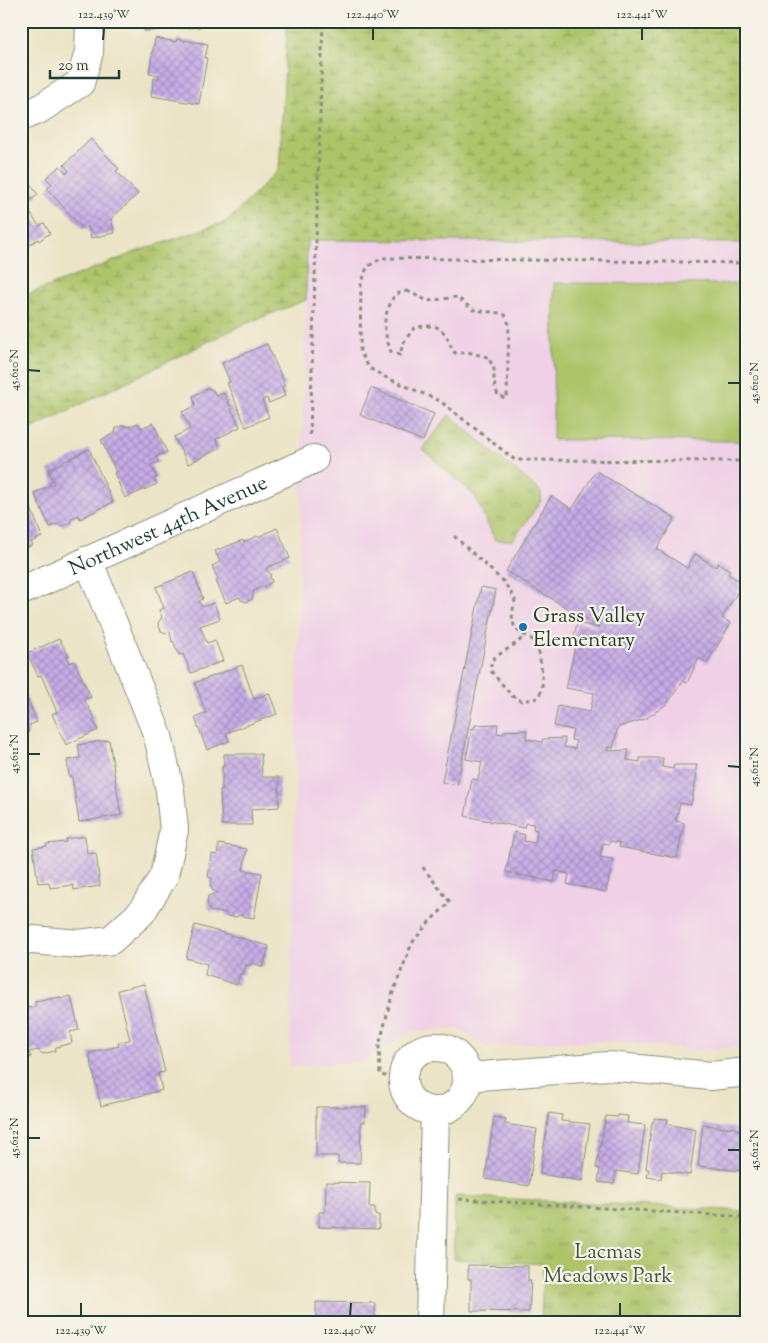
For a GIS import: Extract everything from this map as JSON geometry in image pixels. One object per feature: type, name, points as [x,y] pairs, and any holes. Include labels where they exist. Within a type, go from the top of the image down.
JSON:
[{"type":"street","points":[[21,117],[38,110],[80,83],[89,52],[90,21]]},
{"type":"street","name":"Northwest 44th Avenue","points":[[21,591],[314,459]]},
{"type":"street","points":[[21,939],[79,944],[111,940],[141,913],[164,876],[174,830],[170,790],[158,736],[88,560]]},
{"type":"street","points":[[430,1046],[445,1047],[459,1056],[468,1077],[463,1097],[448,1109],[435,1112],[422,1109],[413,1103],[405,1093],[402,1080],[405,1065],[413,1054],[430,1046]]},
{"type":"street","points":[[468,1077],[608,1066],[711,1076],[747,1072]]},
{"type":"street","points":[[430,1322],[435,1112]]},
{"type":"path","points":[[314,459],[309,444],[323,21]]},
{"type":"path","points":[[747,263],[382,258],[367,267],[361,285],[360,351],[369,368],[385,378],[440,401],[515,460],[747,461]]},
{"type":"path","points":[[407,291],[428,301],[457,297],[473,310],[505,315],[509,324],[507,398],[498,396],[494,383],[494,369],[488,357],[467,352],[457,354],[453,352],[442,330],[431,325],[414,328],[403,343],[400,355],[392,352],[385,333],[385,313],[395,294],[407,291]]},
{"type":"path","points":[[454,536],[504,582],[515,599],[512,614],[513,624],[520,634],[524,636],[535,642],[539,652],[542,688],[538,698],[522,701],[512,696],[491,671],[491,661],[499,653],[511,647],[524,636]]},
{"type":"path","points":[[402,1080],[380,1074],[379,1046],[392,995],[412,943],[429,922],[450,902],[421,865]]},
{"type":"path","points":[[459,1199],[747,1217]]},
{"type":"shaded area","name":"Grass Valley Elementary","points":[[307,240],[747,243],[747,1046],[696,1051],[616,1041],[557,1042],[486,1047],[458,1029],[409,1032],[364,1061],[289,1067]]},
{"type":"green space","points":[[285,21],[747,21],[747,243],[307,240],[306,300],[240,326],[21,434],[21,297],[141,250],[228,221],[279,169],[287,31]]},
{"type":"green space","points":[[554,283],[747,284],[747,441],[553,440]]},
{"type":"green space","points":[[449,415],[541,492],[541,501],[513,540],[495,540],[475,496],[422,449]]},
{"type":"green space","name":"Lacmas Meadows Park","points":[[455,1196],[747,1211],[747,1322],[541,1322],[543,1264],[453,1259]]},
{"type":"building","points":[[143,21],[200,21],[200,27],[144,31]]},
{"type":"building","points":[[21,29],[27,45],[21,48]]},
{"type":"building","points":[[155,38],[176,42],[177,39],[208,44],[199,104],[151,96],[154,78],[158,79],[159,75],[149,73]]},
{"type":"building","points":[[21,50],[28,65],[21,68]]},
{"type":"building","points":[[91,139],[119,169],[116,171],[138,194],[111,219],[115,233],[91,238],[88,226],[84,230],[47,189],[52,184],[46,178],[60,166],[66,173],[69,171],[64,165]]},
{"type":"building","points":[[21,171],[38,195],[24,204],[39,226],[44,223],[50,233],[21,251]]},
{"type":"building","points":[[267,344],[285,385],[282,387],[285,396],[269,403],[267,398],[262,400],[269,417],[246,427],[227,383],[230,382],[222,363]]},
{"type":"building","points":[[208,388],[213,390],[216,396],[224,393],[240,427],[216,439],[220,448],[188,464],[174,437],[190,429],[182,412],[195,406],[193,396]]},
{"type":"building","points":[[371,388],[434,414],[423,441],[360,415]]},
{"type":"building","points":[[138,423],[141,428],[153,423],[167,452],[156,457],[159,462],[151,465],[157,478],[154,479],[157,484],[125,498],[114,473],[116,472],[101,440],[115,433],[116,428],[123,425],[128,427]]},
{"type":"building","points":[[89,449],[113,502],[80,519],[78,515],[72,518],[70,523],[63,526],[57,524],[50,527],[34,493],[54,484],[48,470]]},
{"type":"building","points":[[596,471],[675,518],[657,549],[687,568],[695,554],[716,567],[718,563],[730,570],[728,574],[743,583],[722,618],[731,623],[707,663],[699,658],[687,683],[683,681],[667,704],[645,719],[618,727],[613,748],[608,747],[607,751],[629,750],[627,760],[640,762],[640,758],[663,758],[662,767],[673,769],[674,765],[697,765],[695,773],[697,774],[691,805],[680,803],[676,821],[684,823],[677,858],[619,847],[620,843],[610,841],[609,844],[603,843],[600,857],[613,859],[606,892],[567,884],[569,874],[556,871],[554,882],[506,872],[514,832],[525,835],[524,841],[535,843],[537,830],[533,829],[534,824],[525,823],[524,828],[465,816],[472,779],[478,780],[482,762],[466,759],[472,728],[474,729],[475,725],[498,724],[497,733],[503,734],[504,731],[527,730],[526,739],[542,742],[543,739],[565,738],[564,747],[575,749],[576,741],[571,740],[573,730],[554,726],[558,706],[590,712],[594,693],[566,688],[576,642],[573,642],[577,623],[600,628],[506,571],[551,496],[572,509]]},
{"type":"building","points":[[29,503],[42,537],[31,542],[33,545],[21,550],[21,507]]},
{"type":"building","points":[[277,528],[290,558],[266,568],[271,575],[272,582],[254,591],[252,599],[246,602],[239,597],[226,603],[216,581],[218,580],[212,566],[220,562],[215,551],[243,540],[244,542],[258,537]]},
{"type":"building","points":[[193,572],[203,599],[199,601],[202,607],[214,603],[220,619],[200,626],[207,643],[215,640],[223,661],[191,673],[183,654],[179,655],[172,642],[170,632],[161,631],[158,623],[162,617],[159,610],[164,608],[156,587]]},
{"type":"building","points":[[481,587],[496,590],[457,785],[442,782]]},
{"type":"building","points":[[59,639],[69,656],[67,657],[69,663],[74,661],[91,697],[84,699],[95,719],[93,720],[98,730],[66,745],[52,714],[57,712],[41,675],[38,676],[27,653]]},
{"type":"building","points":[[242,665],[254,699],[269,693],[277,714],[226,733],[229,741],[207,750],[195,718],[206,713],[195,683]]},
{"type":"building","points":[[21,685],[37,722],[27,726],[29,731],[27,736],[21,738]]},
{"type":"building","points":[[109,740],[121,815],[79,822],[72,777],[69,777],[67,760],[80,758],[78,745]]},
{"type":"building","points":[[224,754],[261,754],[262,777],[279,777],[279,807],[251,809],[252,825],[222,825],[220,790],[222,790]]},
{"type":"building","points":[[85,836],[87,854],[96,853],[100,886],[74,890],[73,885],[50,888],[49,882],[38,883],[33,848],[47,846],[46,844],[66,842],[66,839]]},
{"type":"building","points":[[219,844],[247,849],[243,870],[262,873],[254,918],[238,915],[237,917],[226,916],[226,913],[210,911],[207,903],[208,896],[218,892],[214,892],[210,886],[212,878],[208,877],[212,854],[217,855]]},
{"type":"building","points":[[21,862],[27,887],[21,888]]},
{"type":"building","points":[[195,925],[269,946],[263,967],[253,963],[249,966],[246,965],[243,975],[240,974],[237,985],[205,975],[207,964],[186,958]]},
{"type":"building","points":[[144,984],[165,1072],[158,1073],[162,1090],[101,1106],[89,1053],[119,1046],[118,1042],[130,1040],[118,990]]},
{"type":"building","points":[[71,996],[79,1030],[70,1032],[72,1043],[56,1047],[55,1051],[42,1054],[38,1050],[29,1052],[31,1057],[22,1059],[21,1005],[25,1004],[29,1008],[35,1007],[35,1002]]},
{"type":"building","points":[[316,1107],[366,1107],[365,1122],[361,1122],[360,1163],[338,1163],[338,1156],[316,1156]]},
{"type":"building","points":[[549,1113],[562,1115],[561,1121],[590,1124],[582,1181],[540,1174]]},
{"type":"building","points":[[618,1115],[628,1116],[627,1123],[645,1125],[638,1174],[616,1171],[614,1184],[598,1182],[600,1169],[596,1168],[606,1116],[618,1117]]},
{"type":"building","points":[[494,1117],[506,1119],[505,1124],[537,1129],[529,1186],[485,1179]]},
{"type":"building","points":[[654,1118],[668,1119],[667,1124],[696,1130],[690,1175],[662,1171],[661,1179],[647,1177],[649,1169],[646,1169]]},
{"type":"building","points":[[703,1124],[723,1128],[737,1128],[737,1130],[746,1131],[741,1171],[698,1166]]},
{"type":"building","points":[[326,1182],[370,1183],[369,1207],[375,1207],[375,1215],[379,1215],[379,1229],[319,1227],[319,1212],[325,1212]]},
{"type":"building","points":[[468,1265],[528,1266],[528,1281],[531,1281],[529,1312],[471,1311],[471,1279],[468,1279]]},
{"type":"building","points":[[316,1302],[375,1303],[375,1317],[378,1317],[378,1322],[318,1322],[318,1319],[316,1319]]},
{"type":"place","name":"Grass Valley Elementary","points":[[523,627]]}]
